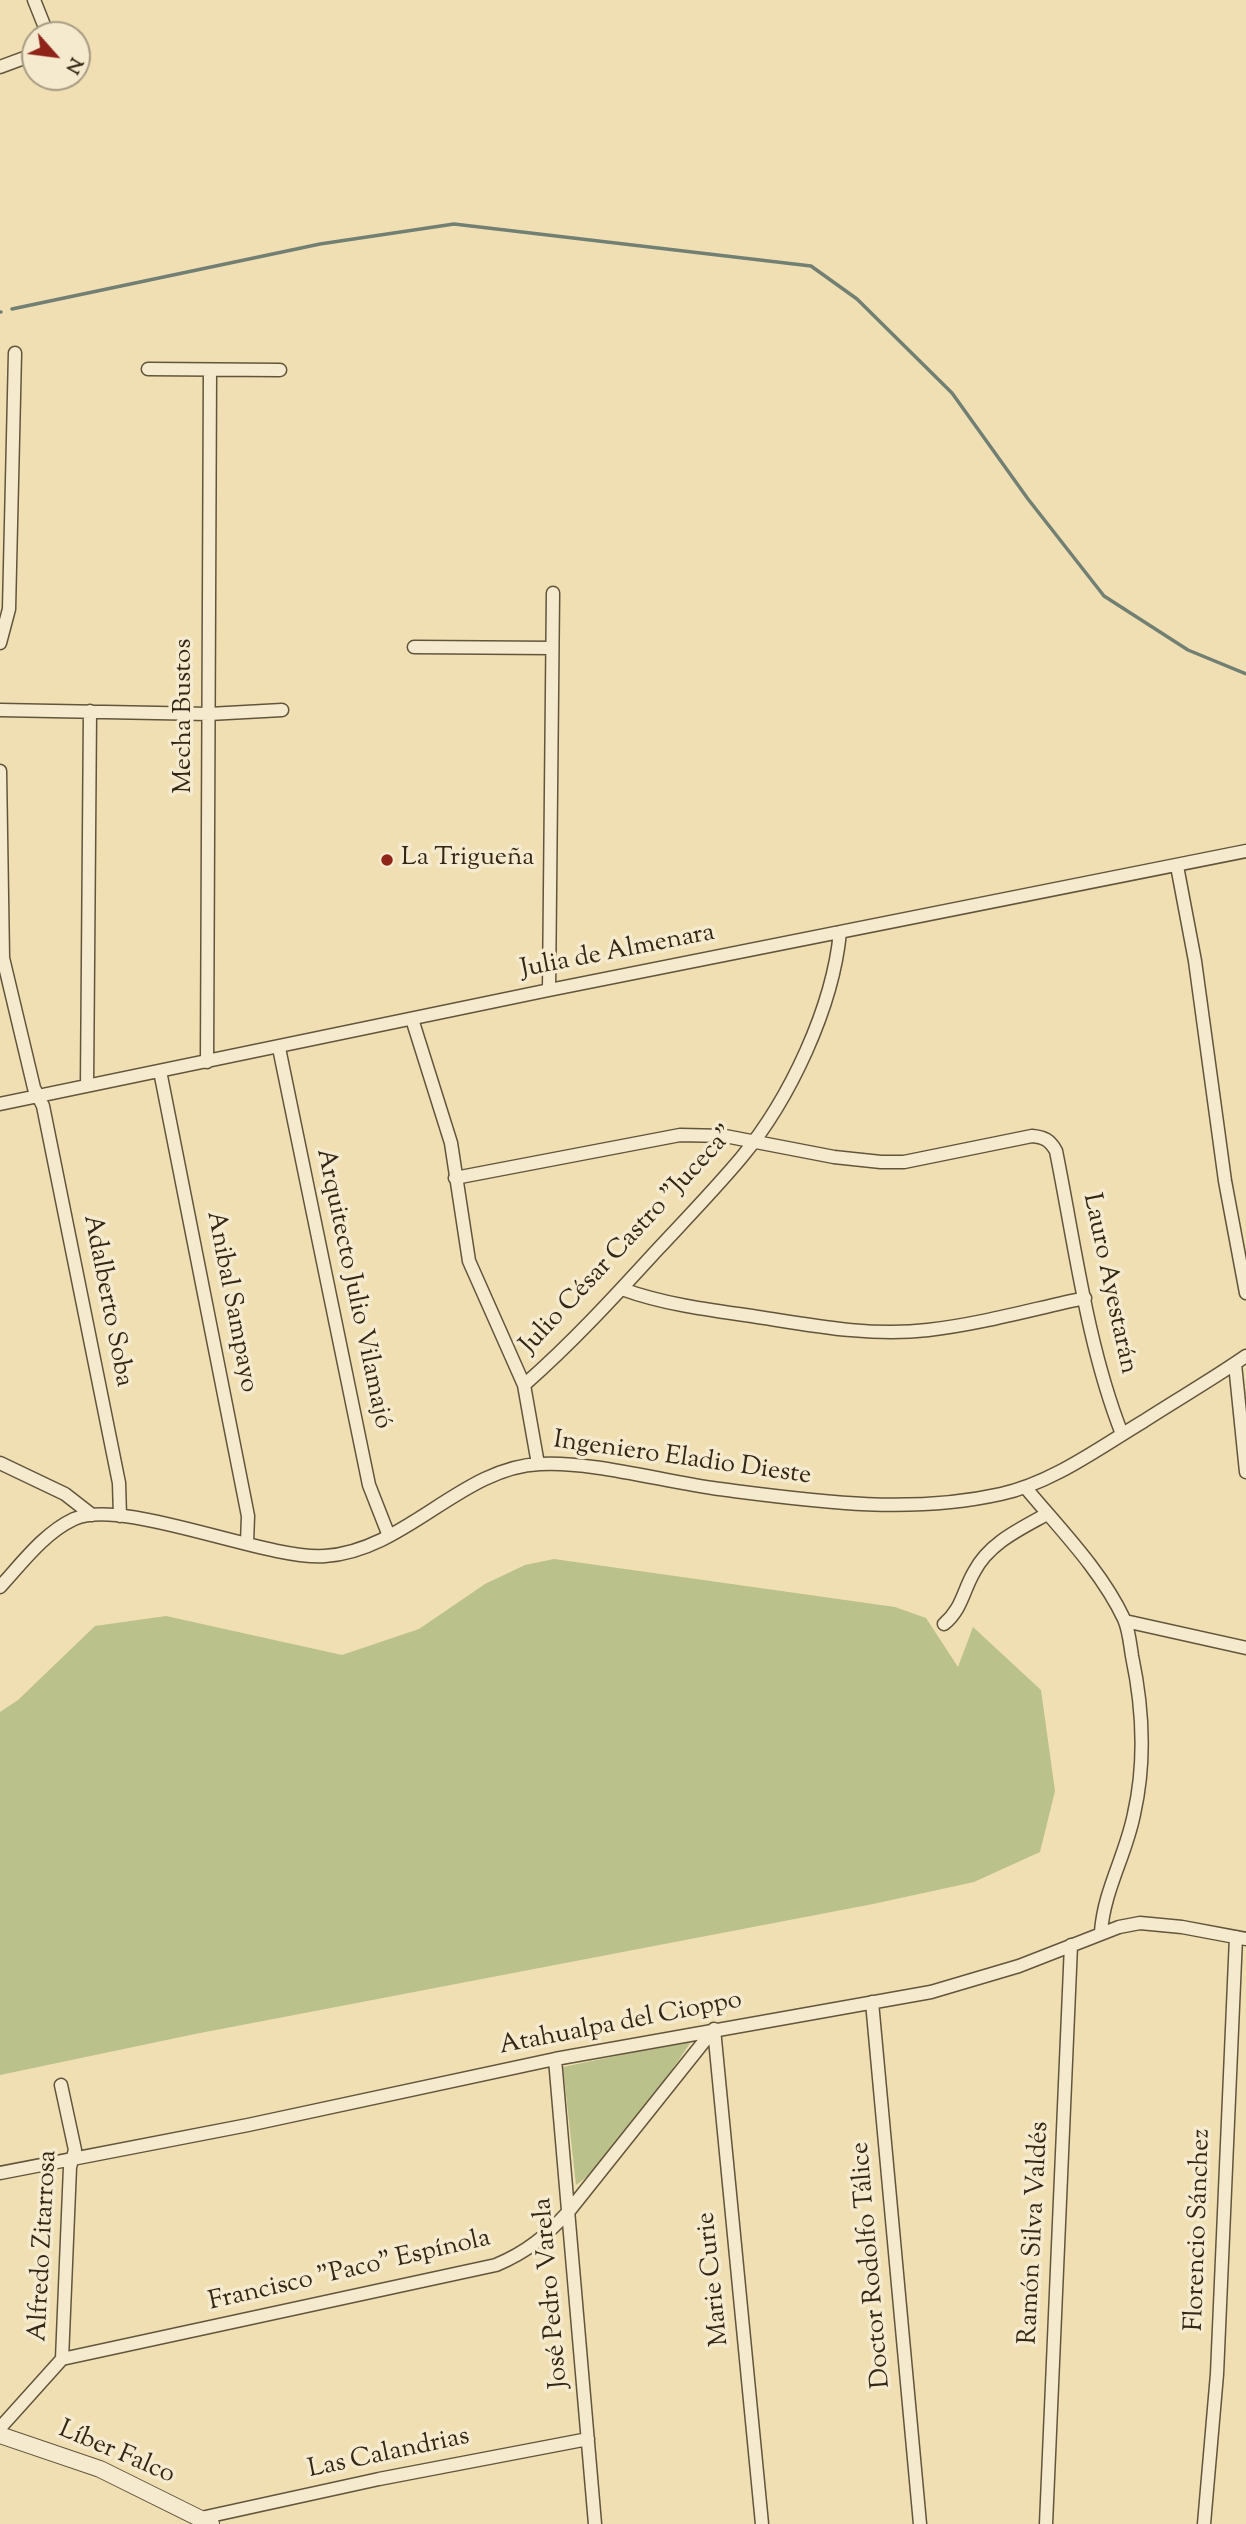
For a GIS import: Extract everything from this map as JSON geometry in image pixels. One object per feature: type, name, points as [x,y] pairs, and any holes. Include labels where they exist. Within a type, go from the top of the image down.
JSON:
[{"type":"street","points":[[34,0],[42,21]]},
{"type":"street","points":[[0,66],[21,59]]},
{"type":"street","points":[[0,643],[9,610],[6,477],[15,353]]},
{"type":"street","points":[[148,369],[280,370]]},
{"type":"street","name":"Mecha Bustos","points":[[207,1062],[210,370]]},
{"type":"street","points":[[549,990],[553,593]]},
{"type":"street","points":[[414,647],[552,648]]},
{"type":"street","points":[[0,710],[209,713],[282,710]]},
{"type":"street","points":[[88,1086],[90,711]]},
{"type":"street","name":"Adalberto Soba","points":[[0,771],[1,958],[43,1106],[120,1483],[120,1516]]},
{"type":"street","name":"Julia de Almenara","points":[[0,1104],[1246,850]]},
{"type":"street","points":[[1177,866],[1195,961],[1225,1181],[1246,1293]]},
{"type":"street","name":"Julio César Castro \"Juceca\"","points":[[524,1385],[622,1289],[754,1140],[789,1082],[820,1018],[834,973],[840,932]]},
{"type":"street","points":[[412,1019],[451,1143],[469,1261],[524,1385],[538,1464]]},
{"type":"street","name":"Arquitecto Julio Vilamajó","points":[[279,1048],[369,1485],[389,1536]]},
{"type":"street","name":"Anibal Sampayo","points":[[160,1071],[248,1516],[247,1543]]},
{"type":"street","points":[[455,1178],[657,1138],[700,1134],[754,1140]]},
{"type":"street","name":"Lauro Ayestarán","points":[[754,1140],[834,1157],[881,1162],[904,1161],[1032,1136],[1052,1143],[1110,1404],[1122,1434]]},
{"type":"street","points":[[622,1289],[645,1297],[714,1310],[851,1331],[927,1330],[1085,1298]]},
{"type":"street","name":"Ingeniero Eladio Dieste","points":[[0,1587],[31,1553],[64,1525],[92,1515],[120,1516],[323,1556],[353,1551],[389,1536],[483,1481],[505,1471],[538,1464],[565,1465],[686,1485],[853,1505],[920,1504],[1001,1494],[1025,1487],[1068,1466],[1246,1356]]},
{"type":"street","points":[[1235,1364],[1246,1472]]},
{"type":"street","points":[[0,1463],[65,1494],[92,1515]]},
{"type":"street","points":[[1025,1487],[1104,1585],[1125,1621],[1141,1713],[1140,1780],[1134,1816],[1102,1910],[1101,1932]]},
{"type":"street","points":[[944,1624],[960,1608],[974,1570],[990,1549],[1047,1514]]},
{"type":"street","points":[[1125,1621],[1246,1648]]},
{"type":"street","name":"Atahualpa del Cioppo","points":[[0,2173],[248,2125],[555,2059],[872,2002],[977,1980],[1101,1932],[1140,1923],[1241,1938]]},
{"type":"street","name":"Florencio Sánchez","points":[[1204,2524],[1217,2374],[1241,1938]]},
{"type":"street","name":"Ramón Silva Valdés","points":[[1046,2524],[1071,1945]]},
{"type":"street","name":"Doctor Rodolfo Tálice","points":[[872,2002],[920,2524]]},
{"type":"street","name":"Francisco \"Paco\" Espínola","points":[[62,2359],[496,2265],[534,2246],[569,2211],[714,2029]]},
{"type":"street","name":"Marie Curie","points":[[714,2029],[762,2524]]},
{"type":"street","name":"José Pedro Varela","points":[[555,2059],[595,2524]]},
{"type":"street","name":"Alfredo Zitarrosa","points":[[0,2428],[62,2359],[75,2150],[61,2085]]},
{"type":"street","name":"Líber Falco","points":[[0,2435],[100,2469],[206,2521]]},
{"type":"street","name":"Las Calandrias","points":[[206,2521],[392,2476],[588,2439]]},
{"type":"green space","points":[[554,1559],[895,1607],[926,1618],[958,1667],[973,1627],[1041,1690],[1055,1791],[1040,1852],[974,1882],[873,1904],[195,2034],[0,2075],[0,1712],[18,1700],[95,1626],[166,1616],[342,1655],[419,1629],[485,1584],[525,1565]]},
{"type":"green space","points":[[692,2040],[621,2139],[590,2174],[576,2185],[563,2067]]},
{"type":"waterway","points":[[12,309],[320,244],[454,224],[811,266],[857,299],[952,393],[1028,499],[1104,596],[1188,650],[1246,674]]},
{"type":"place","name":"La Trigueña","points":[[387,860]]}]
